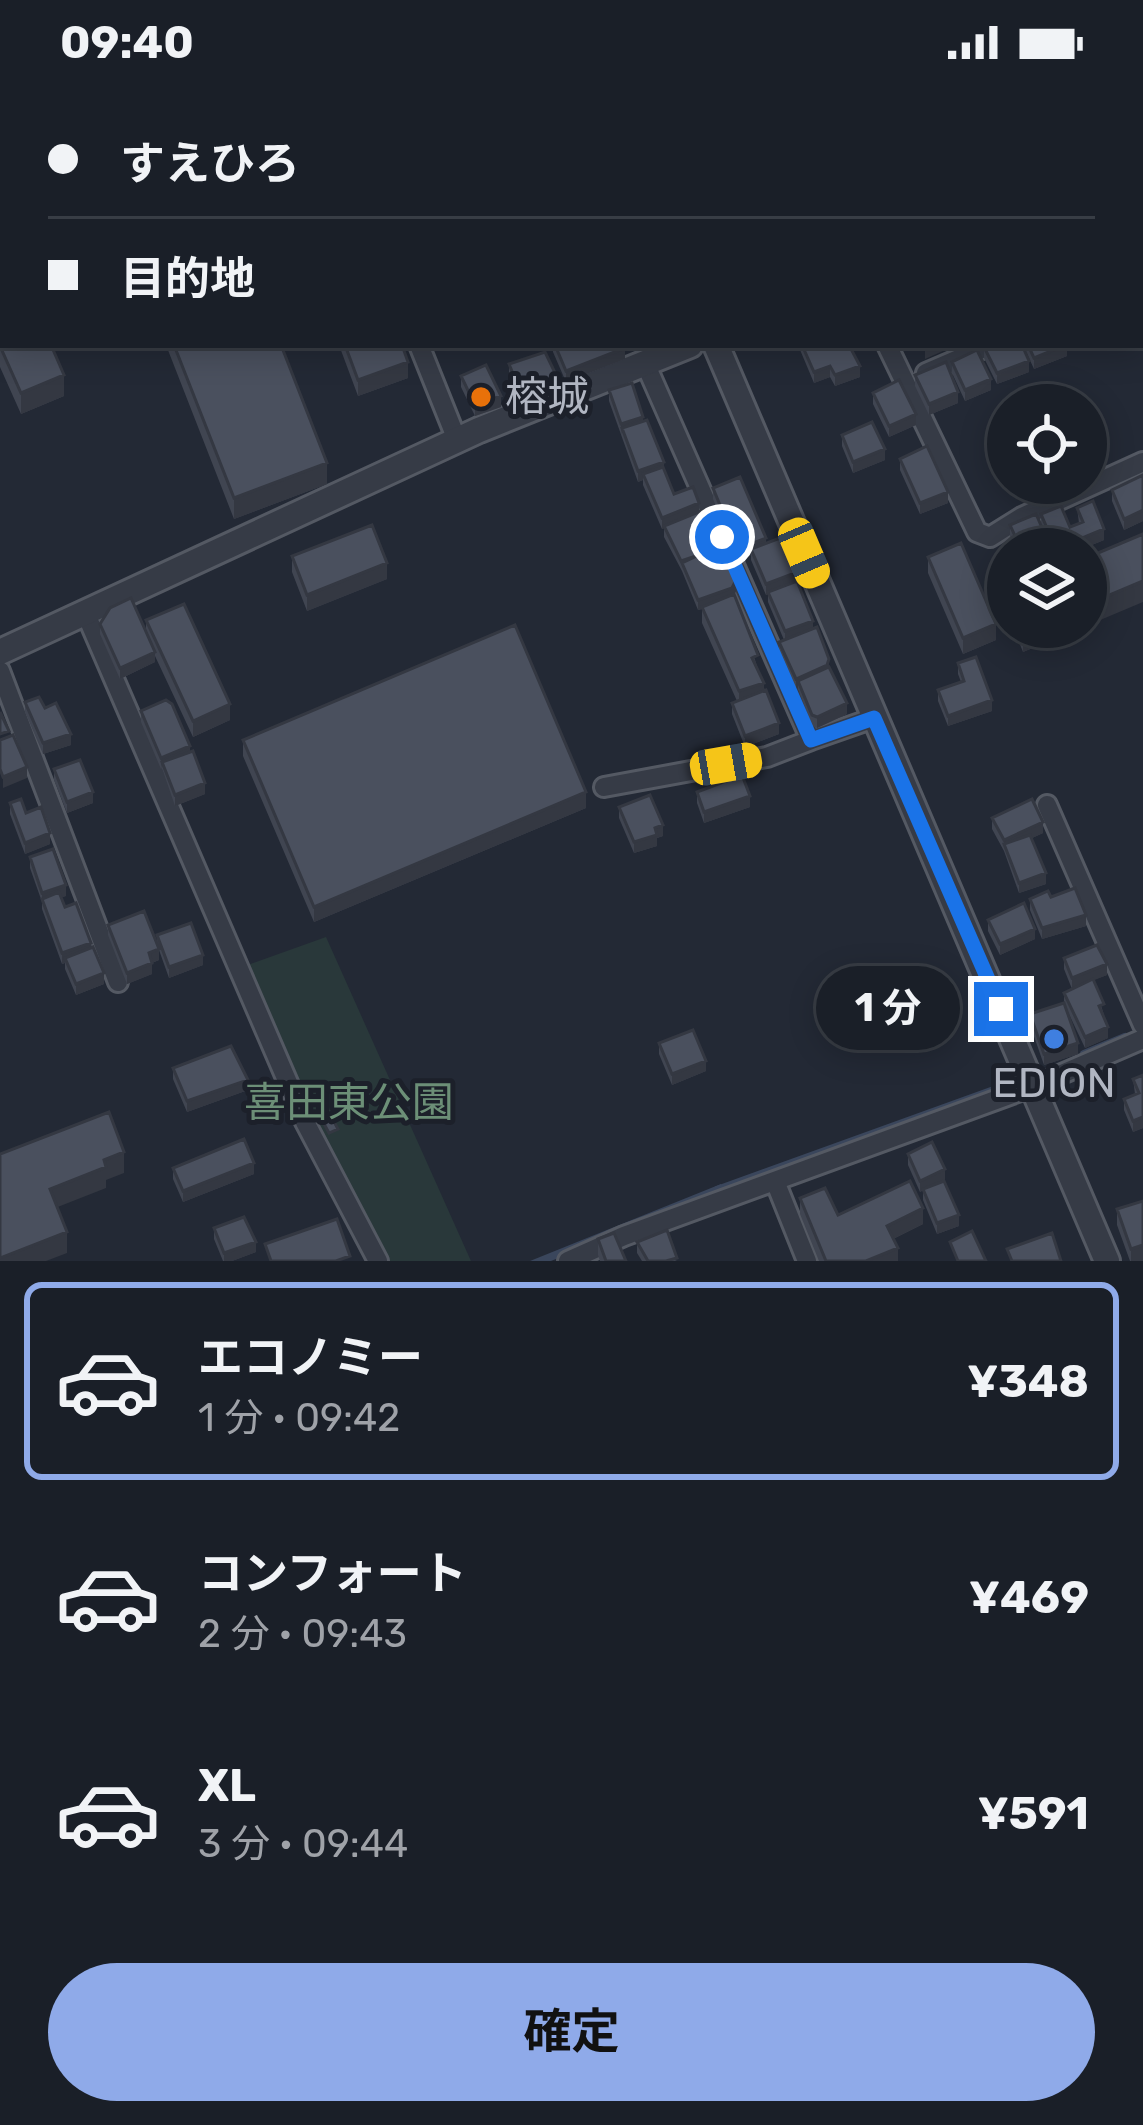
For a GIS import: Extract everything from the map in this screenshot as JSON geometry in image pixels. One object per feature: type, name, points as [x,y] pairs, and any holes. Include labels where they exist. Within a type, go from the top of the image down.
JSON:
[{"type":"street","points":[[420,348],[457,440]]},
{"type":"street","points":[[0,652],[457,440],[682,348]]},
{"type":"street","points":[[717,348],[1107,1261]]},
{"type":"street","points":[[888,348],[977,532],[990,537],[1022,517],[1143,462]]},
{"type":"street","points":[[905,382],[984,348]]},
{"type":"street","points":[[645,363],[811,740]]},
{"type":"street","points":[[86,614],[304,1121],[378,1261]]},
{"type":"street","points":[[0,671],[118,982]]},
{"type":"street","points":[[604,787],[767,757],[874,718]]},
{"type":"street","points":[[1047,805],[1143,1025]]},
{"type":"street","points":[[568,1261],[1034,1086],[1143,1040]]},
{"type":"street","points":[[775,1181],[807,1261]]},
{"type":"street","points":[[617,1239],[626,1261]]},
{"type":"green space","name":"喜田東公園","points":[[326,937],[471,1261],[387,1261],[310,1131],[239,968]]},
{"type":"water","points":[[721,1184],[724,1190],[551,1261],[530,1261]]},
{"type":"building","points":[[1,348],[52,348],[64,375],[21,393]]},
{"type":"building","points":[[175,348],[282,348],[327,463],[234,498]]},
{"type":"building","points":[[346,348],[403,348],[408,362],[358,380]]},
{"type":"building","points":[[556,348],[625,348],[566,371]]},
{"type":"building","points":[[803,348],[851,348],[860,366],[835,375],[830,366],[814,372]]},
{"type":"building","points":[[984,348],[1023,348],[1029,361],[997,373]]},
{"type":"building","points":[[1029,348],[1059,348],[1034,358]]},
{"type":"building","points":[[977,350],[991,379],[965,390],[952,362]]},
{"type":"building","points":[[545,352],[558,379],[521,393],[509,364]]},
{"type":"building","points":[[946,362],[958,392],[929,404],[915,375]]},
{"type":"building","points":[[486,365],[501,396],[475,405],[461,376]]},
{"type":"building","points":[[899,380],[916,414],[889,426],[873,393]]},
{"type":"building","points":[[632,383],[643,417],[621,424],[609,390]]},
{"type":"building","points":[[647,420],[664,462],[638,471],[622,428]]},
{"type":"building","points":[[872,422],[885,449],[853,462],[842,435]]},
{"type":"building","points":[[927,446],[948,492],[920,503],[900,459]]},
{"type":"building","points":[[663,467],[674,494],[693,487],[699,503],[662,518],[643,474]]},
{"type":"building","points":[[1143,475],[1143,510],[1124,519],[1112,490]]},
{"type":"building","points":[[740,477],[766,538],[738,549],[713,488]]},
{"type":"building","points":[[1094,504],[1104,528],[1047,528],[1041,514],[1061,506],[1070,527],[1083,522],[1077,508]]},
{"type":"building","points":[[701,511],[737,578],[732,588],[698,600],[682,563],[699,555],[681,561],[664,526]]},
{"type":"building","points":[[1036,514],[1042,528],[1011,528]]},
{"type":"building","points":[[372,525],[387,563],[307,595],[292,556]]},
{"type":"building","points":[[1143,534],[1143,581],[1107,596],[1107,549]]},
{"type":"building","points":[[780,538],[795,573],[766,584],[751,549]]},
{"type":"building","points":[[961,543],[987,603],[987,628],[963,638],[928,557]]},
{"type":"building","points":[[797,581],[813,621],[785,631],[768,592]]},
{"type":"building","points":[[734,594],[764,683],[739,691],[702,607]]},
{"type":"building","points":[[131,598],[155,652],[120,668],[100,624],[110,608]]},
{"type":"building","points":[[184,604],[230,704],[193,721],[146,620]]},
{"type":"building","points":[[515,625],[586,792],[314,907],[243,740]]},
{"type":"building","points":[[817,627],[827,665],[796,679],[779,642]]},
{"type":"building","points":[[976,657],[992,700],[948,716],[938,690],[964,681],[958,663]]},
{"type":"building","points":[[829,667],[847,703],[817,717],[798,681]]},
{"type":"building","points":[[766,690],[779,723],[745,736],[732,703]]},
{"type":"building","points":[[39,697],[45,708],[56,703],[71,734],[43,743],[25,702]]},
{"type":"building","points":[[166,700],[190,746],[161,758],[141,711]]},
{"type":"building","points":[[0,712],[9,731],[0,734]]},
{"type":"building","points":[[13,735],[27,767],[3,777],[0,740]]},
{"type":"building","points":[[193,751],[205,783],[175,795],[162,762]]},
{"type":"building","points":[[80,760],[93,792],[67,802],[54,769]]},
{"type":"building","points":[[742,775],[750,796],[704,812],[697,792]]},
{"type":"building","points":[[650,795],[663,825],[655,828],[657,835],[634,842],[619,807]]},
{"type":"building","points":[[21,799],[26,813],[41,807],[50,833],[25,843],[10,803]]},
{"type":"building","points":[[1032,799],[1043,822],[1004,840],[992,818]]},
{"type":"building","points":[[1030,835],[1046,873],[1019,883],[1004,844]]},
{"type":"building","points":[[53,849],[66,885],[42,893],[30,857]]},
{"type":"building","points":[[1075,888],[1086,915],[1042,928],[1030,899]]},
{"type":"building","points":[[59,892],[65,907],[76,903],[91,943],[62,953],[42,899]]},
{"type":"building","points":[[1024,903],[1035,929],[1000,944],[988,920]]},
{"type":"building","points":[[144,911],[159,949],[149,953],[152,963],[127,973],[108,925]]},
{"type":"building","points":[[191,923],[203,955],[169,967],[157,935]]},
{"type":"building","points":[[1097,945],[1107,964],[1072,978],[1064,958]]},
{"type":"building","points":[[93,947],[104,973],[76,984],[65,958]]},
{"type":"building","points":[[1093,979],[1108,1027],[1085,1037],[1064,993]]},
{"type":"building","name":"EDION","points":[[1064,1003],[1078,1043],[1044,1054],[1030,1014]]},
{"type":"building","points":[[693,1030],[706,1061],[672,1074],[659,1043]]},
{"type":"building","points":[[231,1046],[248,1080],[187,1101],[173,1068]]},
{"type":"building","points":[[1143,1075],[1143,1117],[1133,1121],[1124,1099],[1139,1093],[1133,1079]]},
{"type":"building","points":[[109,1112],[124,1152],[104,1160],[106,1167],[50,1189],[67,1232],[0,1258],[0,1154]]},
{"type":"building","points":[[332,1118],[338,1129],[329,1133],[323,1122]]},
{"type":"building","points":[[244,1139],[254,1163],[183,1191],[173,1168]]},
{"type":"building","points":[[932,1142],[945,1169],[920,1181],[908,1154]]},
{"type":"building","points":[[910,1181],[923,1208],[887,1226],[898,1248],[866,1261],[826,1261],[800,1198],[825,1188],[838,1215]]},
{"type":"building","points":[[944,1181],[959,1215],[937,1223],[923,1189]]},
{"type":"building","points":[[1143,1201],[1143,1245],[1131,1249],[1117,1209]]},
{"type":"building","points":[[244,1217],[256,1242],[224,1253],[214,1228]]},
{"type":"building","points":[[337,1219],[350,1256],[336,1261],[271,1261],[265,1244]]},
{"type":"building","points":[[667,1230],[677,1258],[648,1261],[637,1242]]},
{"type":"building","points":[[972,1231],[986,1261],[958,1261],[950,1242]]},
{"type":"building","points":[[614,1233],[626,1261],[606,1261],[598,1239]]},
{"type":"building","points":[[1052,1233],[1061,1261],[1012,1261],[1007,1249]]},
{"type":"waterway","points":[[1084,1054],[1125,1037]]},
{"type":"waterway","points":[[717,1190],[1005,1086]]},
{"type":"place","name":"榕城","points":[[481,397]]},
{"type":"place","name":"EDION","points":[[1054,1039]]},
{"type":"route","points":[[722,537],[811,740],[874,718],[1001,1009]]}]
